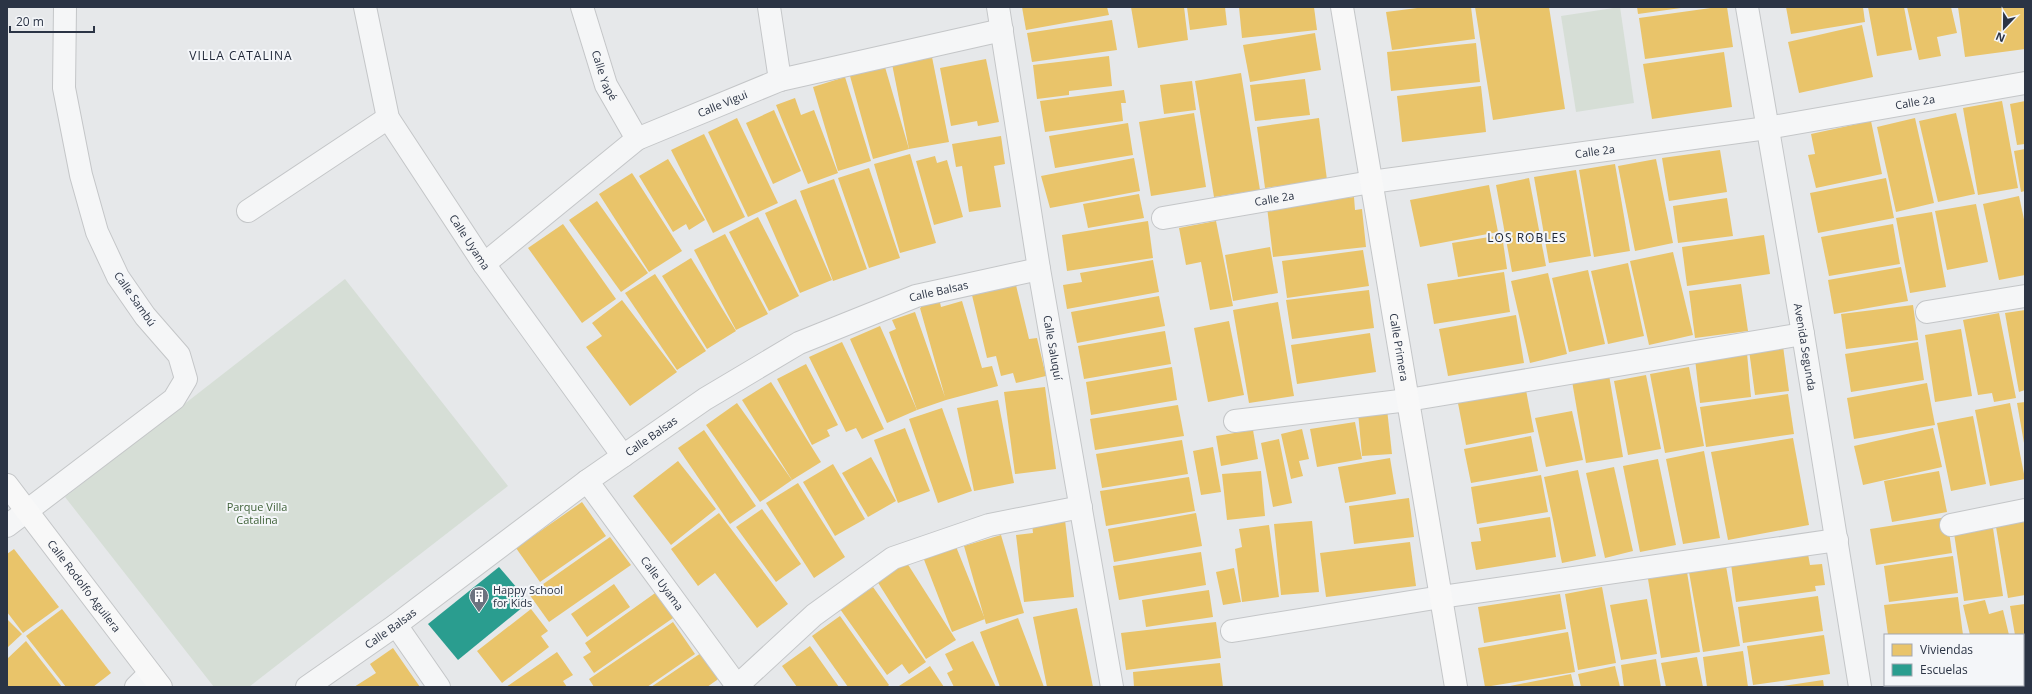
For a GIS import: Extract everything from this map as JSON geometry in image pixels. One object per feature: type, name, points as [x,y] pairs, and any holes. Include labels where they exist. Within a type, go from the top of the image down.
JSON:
[{"type":"street","name":"Calle Sambú","points":[[7,526],[26,510],[174,399],[186,379],[180,355],[145,316],[118,277],[97,232],[81,175],[64,88],[65,7]]},
{"type":"street","name":"Calle Uyama","points":[[365,7],[388,118],[484,264],[623,456]]},
{"type":"street","name":"Calle Yapé","points":[[582,7],[606,85],[637,139]]},
{"type":"street","points":[[769,7],[780,80]]},
{"type":"street","name":"Calle Saluquí","points":[[998,7],[1039,269],[1112,687]]},
{"type":"street","name":"Calle Primera","points":[[1342,7],[1456,687]]},
{"type":"street","name":"Avenida Segunda","points":[[1747,7],[1803,334],[1860,687]]},
{"type":"street","name":"Calle Vigui","points":[[484,264],[637,139],[780,80],[1002,30]]},
{"type":"street","name":"Calle 2a","points":[[1163,218],[1371,182],[1767,128],[2025,83]]},
{"type":"street","points":[[248,211],[388,118]]},
{"type":"street","name":"Calle Balsas","points":[[307,687],[396,625],[587,481],[706,399],[799,343],[916,296],[1039,269]]},
{"type":"street","points":[[1927,312],[2025,296]]},
{"type":"street","points":[[1235,421],[1408,400],[1803,334]]},
{"type":"street","name":"Calle Uyama","points":[[587,481],[737,686]]},
{"type":"street","name":"Calle Rodolfo Aguilera","points":[[7,485],[149,682]]},
{"type":"street","points":[[737,686],[814,615],[893,558],[989,525],[1080,507]]},
{"type":"street","points":[[1951,525],[2025,510]]},
{"type":"street","points":[[1232,631],[1441,597],[1837,540]]},
{"type":"street","points":[[396,625],[439,687]]},
{"type":"green space","points":[[1620,7],[1634,103],[1576,112],[1561,16]]},
{"type":"green space","name":"Parque Villa Catalina","points":[[345,279],[508,486],[249,687],[214,687],[65,497]]},
{"type":"building: Viviendas","points":[[1022,7],[1107,7],[1109,15],[1026,30]]},
{"type":"building: Viviendas","points":[[1131,7],[1184,7],[1188,40],[1138,48]]},
{"type":"building: Viviendas","points":[[1187,7],[1225,7],[1227,25],[1190,30]]},
{"type":"building: Viviendas","points":[[1239,7],[1314,7],[1317,30],[1242,38]]},
{"type":"building: Viviendas","points":[[1425,7],[1471,7],[1475,39],[1392,50],[1386,12]]},
{"type":"building: Viviendas","points":[[1475,7],[1549,7],[1565,109],[1493,120]]},
{"type":"building: Viviendas","points":[[1637,7],[1681,7],[1681,8],[1638,14]]},
{"type":"building: Viviendas","points":[[1727,7],[1733,47],[1645,59],[1639,18]]},
{"type":"building: Viviendas","points":[[1786,7],[1863,7],[1865,22],[1791,34]]},
{"type":"building: Viviendas","points":[[1868,7],[1904,7],[1912,50],[1877,56]]},
{"type":"building: Viviendas","points":[[1907,7],[1951,7],[1957,33],[1937,37],[1941,56],[1919,60]]},
{"type":"building: Viviendas","points":[[1958,7],[2025,7],[2025,49],[1965,57]]},
{"type":"building: Viviendas","points":[[1112,20],[1117,50],[1032,62],[1027,33]]},
{"type":"building: Viviendas","points":[[1862,25],[1873,77],[1799,93],[1788,42]]},
{"type":"building: Viviendas","points":[[1315,33],[1321,70],[1250,82],[1243,45]]},
{"type":"building: Viviendas","points":[[1476,43],[1480,82],[1391,91],[1387,52]]},
{"type":"building: Viviendas","points":[[1724,52],[1732,107],[1652,119],[1643,64]]},
{"type":"building: Viviendas","points":[[1109,56],[1112,86],[1069,91],[1069,95],[1037,99],[1033,65]]},
{"type":"building: Viviendas","points":[[932,57],[949,142],[909,149],[892,64]]},
{"type":"building: Viviendas","points":[[986,59],[999,122],[978,126],[977,121],[951,126],[940,68]]},
{"type":"building: Viviendas","points":[[885,67],[909,149],[873,159],[850,76]]},
{"type":"building: Viviendas","points":[[1241,73],[1260,190],[1214,197],[1195,81]]},
{"type":"building: Viviendas","points":[[845,77],[871,161],[838,171],[813,87]]},
{"type":"building: Viviendas","points":[[1305,79],[1310,115],[1255,121],[1250,85]]},
{"type":"building: Viviendas","points":[[1192,81],[1196,110],[1164,114],[1160,85]]},
{"type":"building: Viviendas","points":[[1481,86],[1486,132],[1402,142],[1397,96]]},
{"type":"building: Viviendas","points":[[1124,90],[1126,103],[1121,103],[1123,121],[1045,132],[1040,101]]},
{"type":"building: Viviendas","points":[[795,98],[801,115],[814,110],[838,173],[808,184],[776,105]]},
{"type":"building: Viviendas","points":[[2002,101],[2018,188],[1978,195],[1963,108]]},
{"type":"building: Viviendas","points":[[2025,101],[2025,144],[2017,145],[2010,104]]},
{"type":"building: Viviendas","points":[[774,110],[801,171],[773,184],[746,123]]},
{"type":"building: Viviendas","points":[[1194,113],[1206,187],[1151,196],[1139,122]]},
{"type":"building: Viviendas","points":[[1956,113],[1975,194],[1938,202],[1919,121]]},
{"type":"building: Viviendas","points":[[737,118],[778,203],[748,217],[708,132]]},
{"type":"building: Viviendas","points":[[1319,118],[1327,180],[1265,188],[1257,127]]},
{"type":"building: Viviendas","points":[[1915,118],[1934,203],[1896,212],[1877,127]]},
{"type":"building: Viviendas","points":[[1871,121],[1882,174],[1816,188],[1808,155],[1815,154],[1811,134]]},
{"type":"building: Viviendas","points":[[1128,123],[1133,155],[1055,168],[1049,136]]},
{"type":"building: Viviendas","points":[[704,134],[745,217],[713,233],[671,150]]},
{"type":"building: Viviendas","points":[[1001,136],[1005,164],[994,166],[1001,207],[969,212],[962,166],[956,167],[952,144]]},
{"type":"building: Viviendas","points":[[2025,149],[2025,191],[2021,192],[2014,151]]},
{"type":"building: Viviendas","points":[[1720,150],[1727,192],[1669,201],[1662,158]]},
{"type":"building: Viviendas","points":[[910,154],[936,243],[900,253],[874,164]]},
{"type":"building: Viviendas","points":[[935,156],[937,163],[947,160],[963,217],[934,225],[916,161]]},
{"type":"building: Viviendas","points":[[1134,158],[1140,191],[1050,208],[1041,176]]},
{"type":"building: Viviendas","points":[[668,159],[705,220],[689,230],[686,224],[673,232],[639,176]]},
{"type":"building: Viviendas","points":[[1656,159],[1673,243],[1635,251],[1618,166]]},
{"type":"building: Viviendas","points":[[1615,164],[1630,251],[1594,257],[1579,170]]},
{"type":"building: Viviendas","points":[[869,168],[900,258],[869,268],[838,178]]},
{"type":"building: Viviendas","points":[[1576,170],[1591,256],[1549,263],[1534,177]]},
{"type":"building: Viviendas","points":[[632,173],[682,251],[649,272],[599,194]]},
{"type":"building: Viviendas","points":[[1529,178],[1546,266],[1512,272],[1496,185]]},
{"type":"building: Viviendas","points":[[1886,178],[1894,218],[1818,233],[1810,193]]},
{"type":"building: Viviendas","points":[[834,179],[867,269],[833,281],[800,191]]},
{"type":"building: Viviendas","points":[[1489,185],[1498,232],[1420,247],[1410,200]]},
{"type":"building: Viviendas","points":[[1139,194],[1144,218],[1088,228],[1083,204]]},
{"type":"building: Viviendas","points":[[2019,196],[2025,224],[2025,275],[1999,280],[1983,204]]},
{"type":"building: Viviendas","points":[[1354,197],[1355,210],[1362,209],[1366,247],[1273,257],[1267,207]]},
{"type":"building: Viviendas","points":[[1727,198],[1733,236],[1678,243],[1673,206]]},
{"type":"building: Viviendas","points":[[796,199],[832,280],[800,293],[765,213]]},
{"type":"building: Viviendas","points":[[597,201],[648,273],[621,292],[569,220]]},
{"type":"building: Viviendas","points":[[1976,204],[1988,262],[1947,270],[1935,211]]},
{"type":"building: Viviendas","points":[[1932,212],[1946,287],[1910,293],[1896,218]]},
{"type":"building: Viviendas","points":[[758,217],[799,296],[769,311],[729,232]]},
{"type":"building: Viviendas","points":[[1148,221],[1153,258],[1067,271],[1062,235]]},
{"type":"building: Viviendas","points":[[1216,221],[1233,306],[1210,310],[1201,262],[1186,265],[1179,228]]},
{"type":"building: Viviendas","points":[[563,224],[616,299],[582,323],[528,248]]},
{"type":"building: Viviendas","points":[[1893,224],[1900,264],[1829,276],[1821,237]]},
{"type":"building: Viviendas","points":[[725,234],[768,314],[736,330],[694,250]]},
{"type":"building: Viviendas","points":[[1502,235],[1507,269],[1458,277],[1452,243]]},
{"type":"building: Viviendas","points":[[1764,235],[1770,274],[1687,286],[1682,247]]},
{"type":"building: Viviendas","points":[[1270,247],[1278,293],[1233,301],[1225,255]]},
{"type":"building: Viviendas","points":[[1363,250],[1369,286],[1287,298],[1282,261]]},
{"type":"building: Viviendas","points":[[1673,252],[1693,335],[1649,345],[1630,261]]},
{"type":"building: Viviendas","points":[[691,258],[736,331],[707,349],[662,276]]},
{"type":"building: Viviendas","points":[[1153,260],[1159,292],[1067,309],[1063,285],[1082,282],[1080,273]]},
{"type":"building: Viviendas","points":[[1628,263],[1644,336],[1608,344],[1591,271]]},
{"type":"building: Viviendas","points":[[1901,267],[1908,301],[1834,314],[1828,280]]},
{"type":"building: Viviendas","points":[[1588,270],[1605,344],[1569,352],[1552,278]]},
{"type":"building: Viviendas","points":[[1504,272],[1510,312],[1434,324],[1427,284]]},
{"type":"building: Viviendas","points":[[1548,273],[1567,354],[1530,363],[1511,281]]},
{"type":"building: Viviendas","points":[[655,274],[706,351],[677,370],[625,293]]},
{"type":"building: Viviendas","points":[[1015,281],[1029,339],[1037,338],[1046,376],[1016,383],[1013,373],[1001,376],[996,356],[987,358],[971,291]]},
{"type":"building: Viviendas","points":[[1741,284],[1748,331],[1695,338],[1689,291]]},
{"type":"building: Viviendas","points":[[1369,290],[1374,328],[1292,339],[1286,300]]},
{"type":"building: Viviendas","points":[[1159,296],[1165,326],[1077,343],[1071,312]]},
{"type":"building: Viviendas","points":[[939,298],[941,307],[962,301],[982,368],[992,366],[998,386],[946,400],[917,410],[889,332],[896,329],[892,320],[915,312],[945,397],[920,308],[920,303]]},
{"type":"building: Viviendas","points":[[622,300],[677,372],[630,406],[586,347],[602,336],[592,323]]},
{"type":"building: Viviendas","points":[[1278,302],[1294,396],[1249,403],[1233,310]]},
{"type":"building: Viviendas","points":[[1913,305],[1918,340],[1846,349],[1841,314]]},
{"type":"building: Viviendas","points":[[2025,310],[2025,390],[2019,392],[2005,313]]},
{"type":"building: Viviendas","points":[[1999,313],[2016,398],[1994,402],[1992,393],[1978,395],[1963,320]]},
{"type":"building: Viviendas","points":[[1516,315],[1524,363],[1448,376],[1439,329]]},
{"type":"building: Viviendas","points":[[1229,321],[1244,395],[1208,402],[1194,328]]},
{"type":"building: Viviendas","points":[[880,326],[917,410],[887,423],[850,339]]},
{"type":"building: Viviendas","points":[[1961,329],[1972,396],[1935,402],[1925,335]]},
{"type":"building: Viviendas","points":[[1165,331],[1171,364],[1084,379],[1078,346]]},
{"type":"building: Viviendas","points":[[1370,333],[1376,372],[1297,384],[1291,345]]},
{"type":"building: Viviendas","points":[[842,342],[884,429],[862,439],[856,428],[846,432],[809,357]]},
{"type":"building: Viviendas","points":[[1918,342],[1924,380],[1851,392],[1845,354]]},
{"type":"building: Viviendas","points":[[1783,346],[1789,391],[1755,395],[1749,350]]},
{"type":"building: Viviendas","points":[[1747,353],[1751,397],[1700,403],[1695,359]]},
{"type":"building: Viviendas","points":[[806,364],[838,425],[827,430],[830,436],[812,445],[777,379]]},
{"type":"building: Viviendas","points":[[1172,367],[1177,400],[1091,415],[1086,382]]},
{"type":"building: Viviendas","points":[[1689,367],[1704,446],[1665,453],[1650,374]]},
{"type":"building: Viviendas","points":[[1609,375],[1623,457],[1586,463],[1572,381]]},
{"type":"building: Viviendas","points":[[1646,375],[1661,449],[1628,455],[1614,381]]},
{"type":"building: Viviendas","points":[[771,382],[821,462],[792,480],[742,400]]},
{"type":"building: Viviendas","points":[[1927,383],[1935,425],[1854,439],[1847,398]]},
{"type":"building: Viviendas","points":[[1525,385],[1534,432],[1466,445],[1457,398]]},
{"type":"building: Viviendas","points":[[1045,387],[1056,469],[1015,474],[1004,392]]},
{"type":"building: Viviendas","points":[[1788,394],[1794,434],[1706,447],[1700,407]]},
{"type":"building: Viviendas","points":[[998,400],[1014,483],[974,491],[957,408]]},
{"type":"building: Viviendas","points":[[2025,402],[2025,443],[2024,443],[2017,403]]},
{"type":"building: Viviendas","points":[[737,403],[792,480],[760,502],[706,425]]},
{"type":"building: Viviendas","points":[[2010,403],[2025,479],[1990,486],[1975,410]]},
{"type":"building: Viviendas","points":[[1178,405],[1184,436],[1095,450],[1090,419]]},
{"type":"building: Viviendas","points":[[942,408],[972,491],[938,503],[909,419]]},
{"type":"building: Viviendas","points":[[1387,409],[1392,454],[1362,456],[1358,412]]},
{"type":"building: Viviendas","points":[[1572,411],[1583,460],[1546,467],[1535,418]]},
{"type":"building: Viviendas","points":[[1973,416],[1986,484],[1951,491],[1937,423]]},
{"type":"building: Viviendas","points":[[1355,422],[1362,459],[1317,467],[1310,429]]},
{"type":"building: Viviendas","points":[[905,428],[930,491],[898,503],[874,440]]},
{"type":"building: Viviendas","points":[[1933,428],[1942,467],[1863,485],[1854,446]]},
{"type":"building: Viviendas","points":[[1302,429],[1309,459],[1299,461],[1303,476],[1291,479],[1281,434]]},
{"type":"building: Viviendas","points":[[704,430],[756,506],[730,524],[678,448]]},
{"type":"building: Viviendas","points":[[1253,430],[1258,459],[1221,466],[1216,436]]},
{"type":"building: Viviendas","points":[[1531,436],[1538,471],[1471,483],[1464,449]]},
{"type":"building: Viviendas","points":[[1793,438],[1809,525],[1728,540],[1711,452]]},
{"type":"building: Viviendas","points":[[1279,439],[1292,503],[1273,507],[1261,443]]},
{"type":"building: Viviendas","points":[[1182,440],[1188,474],[1102,488],[1096,454]]},
{"type":"building: Viviendas","points":[[1213,447],[1221,492],[1201,495],[1193,451]]},
{"type":"building: Viviendas","points":[[1704,451],[1720,538],[1683,544],[1666,459]]},
{"type":"building: Viviendas","points":[[871,457],[896,501],[868,517],[842,473]]},
{"type":"building: Viviendas","points":[[1390,458],[1396,494],[1345,503],[1338,467]]},
{"type":"building: Viviendas","points":[[1658,459],[1676,545],[1640,552],[1623,466]]},
{"type":"building: Viviendas","points":[[678,461],[716,509],[671,545],[633,496]]},
{"type":"building: Viviendas","points":[[833,464],[865,519],[835,536],[803,482]]},
{"type":"building: Viviendas","points":[[1614,467],[1633,551],[1605,558],[1586,473]]},
{"type":"building: Viviendas","points":[[1578,470],[1596,556],[1562,563],[1544,477]]},
{"type":"building: Viviendas","points":[[1261,471],[1265,516],[1227,520],[1222,474]]},
{"type":"building: Viviendas","points":[[1939,471],[1947,512],[1892,522],[1884,481]]},
{"type":"building: Viviendas","points":[[1541,475],[1548,512],[1477,524],[1471,487]]},
{"type":"building: Viviendas","points":[[1189,477],[1195,511],[1106,526],[1100,491]]},
{"type":"building: Viviendas","points":[[798,483],[845,557],[814,578],[766,503]]},
{"type":"building: Viviendas","points":[[1409,498],[1414,537],[1354,544],[1349,506]]},
{"type":"building: Viviendas","points":[[582,502],[606,536],[540,582],[516,548]]},
{"type":"building: Viviendas","points":[[762,509],[801,564],[776,582],[736,527]]},
{"type":"building: Viviendas","points":[[719,513],[788,604],[757,628],[715,573],[698,586],[671,549]]},
{"type":"building: Viviendas","points":[[1196,513],[1202,546],[1114,562],[1108,529]]},
{"type":"building: Viviendas","points":[[2025,516],[2025,595],[2008,598],[1995,521]]},
{"type":"building: Viviendas","points":[[1550,517],[1556,557],[1476,570],[1471,542],[1481,541],[1479,528]]},
{"type":"building: Viviendas","points":[[1947,517],[1952,553],[1876,565],[1870,529]]},
{"type":"building: Viviendas","points":[[1065,520],[1074,597],[1024,602],[1016,535],[1033,533],[1032,524]]},
{"type":"building: Viviendas","points":[[1312,521],[1319,592],[1281,595],[1274,524]]},
{"type":"building: Viviendas","points":[[1269,525],[1279,597],[1242,602],[1235,549],[1242,547],[1239,529]]},
{"type":"building: Viviendas","points":[[1993,528],[2003,596],[1964,601],[1954,533]]},
{"type":"building: Viviendas","points":[[1001,535],[1024,613],[986,624],[964,546]]},
{"type":"building: Viviendas","points":[[610,537],[631,565],[549,622],[529,594]]},
{"type":"building: Viviendas","points":[[1410,542],[1416,586],[1326,597],[1320,553]]},
{"type":"building: Viviendas","points":[[955,544],[985,619],[952,632],[923,557]]},
{"type":"building: Viviendas","points":[[14,549],[59,607],[23,633],[7,612],[7,554]]},
{"type":"building: Viviendas","points":[[1201,552],[1206,585],[1119,600],[1113,566]]},
{"type":"building: Viviendas","points":[[1808,554],[1810,565],[1822,564],[1825,585],[1815,586],[1816,591],[1736,602],[1731,564]]},
{"type":"building: Viviendas","points":[[1953,556],[1958,593],[1889,602],[1884,566]]},
{"type":"building: Viviendas","points":[[907,563],[956,640],[926,659],[877,581]]},
{"type":"building: Viviendas","points":[[1726,566],[1740,646],[1703,652],[1689,572]]},
{"type":"building: Viviendas","points":[[1234,568],[1241,602],[1223,605],[1216,572]]},
{"type":"building: Viviendas","points":[[1687,572],[1700,652],[1661,658],[1648,579]]},
{"type":"building: Viviendas","points":[[614,584],[630,607],[587,637],[571,614]]},
{"type":"building: Viviendas","points":[[873,587],[926,662],[909,674],[902,664],[887,675],[840,609]]},
{"type":"building: Viviendas","points":[[1602,587],[1616,663],[1578,670],[1565,594]]},
{"type":"building: Viviendas","points":[[1209,590],[1213,617],[1146,627],[1142,600]]},
{"type":"building: Viviendas","points":[[658,591],[676,616],[594,673],[583,657],[591,652],[585,643]]},
{"type":"building: Viviendas","points":[[1560,594],[1566,629],[1484,643],[1478,607]]},
{"type":"building: Viviendas","points":[[1818,596],[1823,631],[1743,643],[1738,607]]},
{"type":"building: Viviendas","points":[[1958,597],[1963,634],[1888,634],[1884,605]]},
{"type":"building: Viviendas","points":[[1647,599],[1657,654],[1621,660],[1610,605]]},
{"type":"building: Viviendas","points":[[1985,600],[1989,614],[2003,610],[2009,634],[1970,634],[1963,605]]},
{"type":"building: Viviendas","points":[[2025,604],[2025,687],[2023,687],[2024,634],[2015,634],[2010,606]]},
{"type":"building: Viviendas","points":[[1077,608],[1093,687],[1047,687],[1033,617]]},
{"type":"building: Viviendas","points":[[62,609],[111,673],[93,687],[66,687],[26,636]]},
{"type":"building: Viviendas","points":[[531,609],[548,631],[541,636],[549,647],[502,683],[477,651]]},
{"type":"building: Viviendas","points":[[840,616],[889,685],[887,687],[848,687],[812,636]]},
{"type":"building: Viviendas","points":[[1018,618],[1044,687],[1000,687],[980,632]]},
{"type":"building: Viviendas","points":[[7,619],[22,634],[7,648]]},
{"type":"building: Viviendas","points":[[673,622],[695,654],[647,687],[594,687],[589,679]]},
{"type":"building: Viviendas","points":[[1216,622],[1221,658],[1126,670],[1121,633]]},
{"type":"building: Viviendas","points":[[1568,632],[1575,672],[1485,687],[1478,648]]},
{"type":"building: Viviendas","points":[[1824,635],[1830,674],[1753,685],[1747,646]]},
{"type":"building: Viviendas","points":[[26,641],[62,687],[7,687],[7,659]]},
{"type":"building: Viviendas","points":[[973,641],[996,687],[954,687],[947,673],[953,670],[945,654]]},
{"type":"building: Viviendas","points":[[810,646],[839,687],[797,687],[782,666]]},
{"type":"building: Viviendas","points":[[393,648],[420,687],[354,687],[376,673],[370,664]]},
{"type":"building: Viviendas","points":[[1743,651],[1748,687],[1707,687],[1703,657]]},
{"type":"building: Viviendas","points":[[557,652],[573,675],[563,681],[567,687],[506,687]]},
{"type":"building: Viviendas","points":[[701,653],[719,678],[707,687],[651,687]]},
{"type":"building: Viviendas","points":[[1697,657],[1703,687],[1666,687],[1661,663]]},
{"type":"building: Viviendas","points":[[1656,659],[1661,687],[1624,687],[1621,665]]},
{"type":"building: Viviendas","points":[[1220,663],[1223,687],[1134,687],[1133,672]]},
{"type":"building: Viviendas","points":[[930,666],[944,687],[899,686]]},
{"type":"building: Viviendas","points":[[1615,666],[1620,687],[1581,687],[1578,674]]},
{"type":"building: Viviendas","points":[[1571,674],[1574,687],[1510,687],[1510,686]]},
{"type":"building: Viviendas","points":[[1823,680],[1824,687],[1783,687],[1783,686]]},
{"type":"building: Viviendas","points":[[1930,686],[1985,686],[1985,687],[1927,687]]},
{"type":"building: Viviendas","points":[[1988,686],[2021,686],[2021,687]]},
{"type":"building: Escuelas","name":"Happy School for Kids","points":[[499,567],[529,602],[458,660],[428,624]]},
{"type":"place","name":"Happy School for Kids","points":[[479,613]]},
{"type":"district","name":"VILLA CATALINA","points":[[241,56]]},
{"type":"district","name":"LOS ROBLES","points":[[1527,238]]}]
